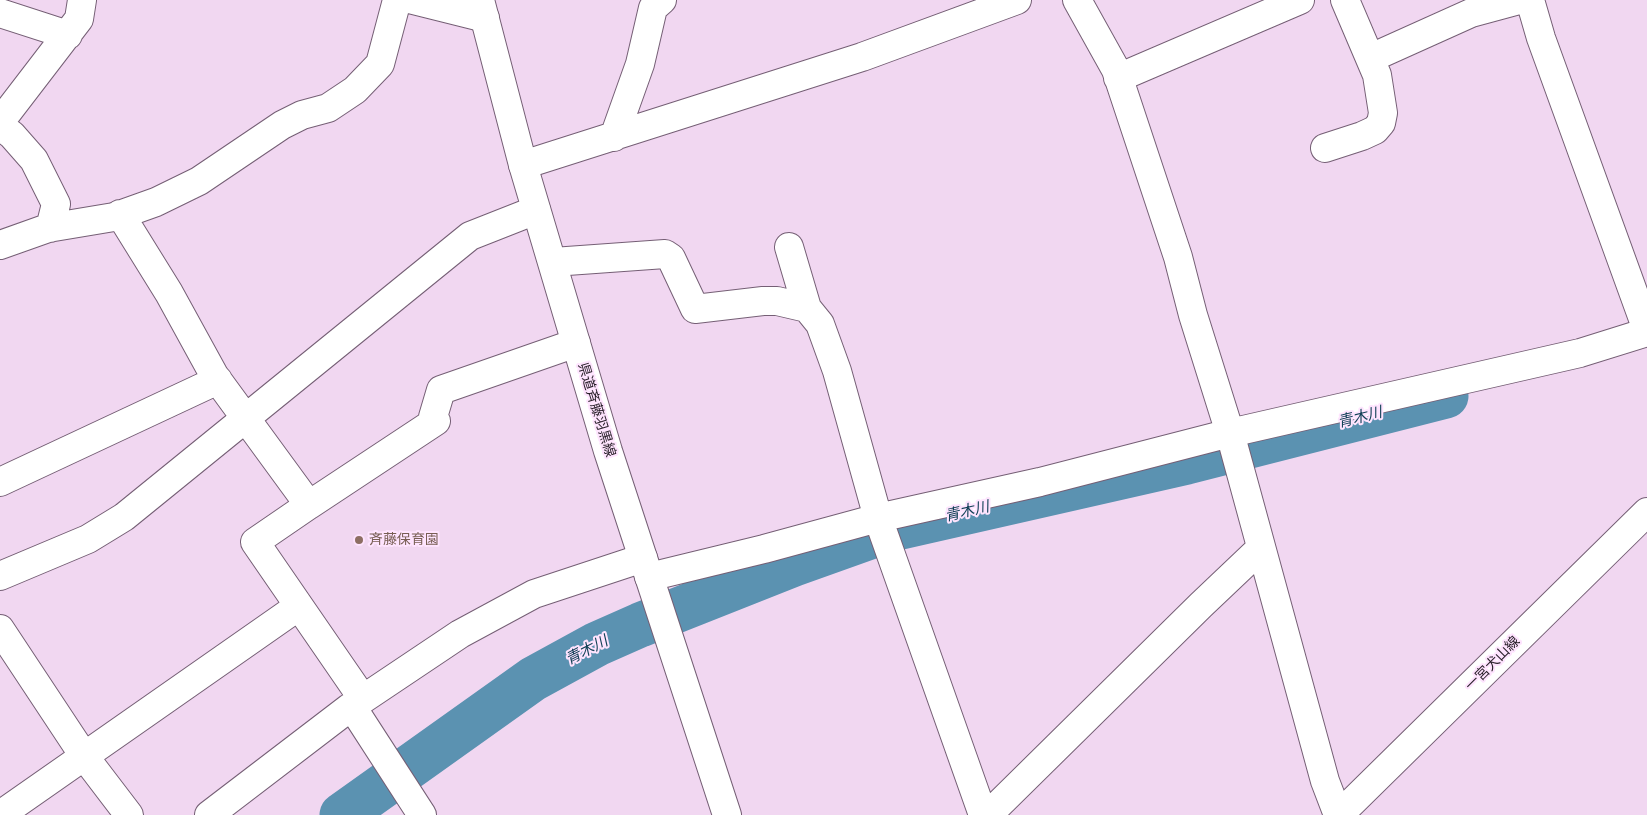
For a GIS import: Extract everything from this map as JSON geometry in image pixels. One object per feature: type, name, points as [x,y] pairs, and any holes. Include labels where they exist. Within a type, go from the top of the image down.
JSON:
[{"type":"street","points":[[0,122],[79,19],[82,0]]},
{"type":"street","points":[[0,245],[50,228],[120,214],[156,202],[199,181],[282,125],[302,115],[328,108],[356,90],[380,64],[397,0]]},
{"type":"street","points":[[413,0],[483,9]]},
{"type":"street","points":[[614,137],[640,64],[654,8],[662,0]]},
{"type":"street","points":[[523,165],[862,56],[1017,0]]},
{"type":"street","points":[[1076,0],[1118,78],[1178,257],[1193,315],[1230,433],[1324,781],[1339,815]]},
{"type":"street","points":[[1118,78],[1300,0]]},
{"type":"street","points":[[1325,148],[1375,130],[1381,123],[1383,113],[1371,58],[1345,0]]},
{"type":"street","points":[[1371,58],[1471,13],[1519,0]]},
{"type":"street","points":[[209,815],[356,704],[460,634],[534,594],[646,567],[764,549],[878,518],[1040,482],[1230,433],[1580,353],[1647,331],[1541,38],[1530,0]]},
{"type":"street","name":"県道斉藤羽黒線","points":[[483,9],[523,165],[576,343],[646,567],[727,815]]},
{"type":"street","points":[[0,13],[68,35]]},
{"type":"street","points":[[0,126],[12,135],[34,160],[56,204],[50,228]]},
{"type":"street","points":[[0,576],[88,539],[124,517],[470,236],[536,210]]},
{"type":"street","points":[[120,214],[169,293],[218,380],[309,506]]},
{"type":"street","points":[[789,247],[807,308],[820,324],[837,371],[878,518],[983,815]]},
{"type":"street","points":[[552,262],[665,254],[671,258],[695,309],[762,301],[777,301],[807,308]]},
{"type":"street","points":[[422,815],[358,716],[356,704],[299,606],[255,542],[436,420],[432,417],[441,390],[576,343]]},
{"type":"street","points":[[0,482],[218,380]]},
{"type":"street","name":"一宮犬山線","points":[[1339,815],[1647,512]]},
{"type":"street","points":[[988,815],[1260,549]]},
{"type":"street","points":[[0,814],[299,606]]},
{"type":"street","points":[[0,629],[84,756],[129,815]]},
{"type":"waterway","name":"青木川","points":[[342,815],[533,679],[597,644],[640,625],[794,564],[892,529],[1187,462],[1446,396]]},
{"type":"place","name":"斉藤保育園","points":[[359,540]]}]
